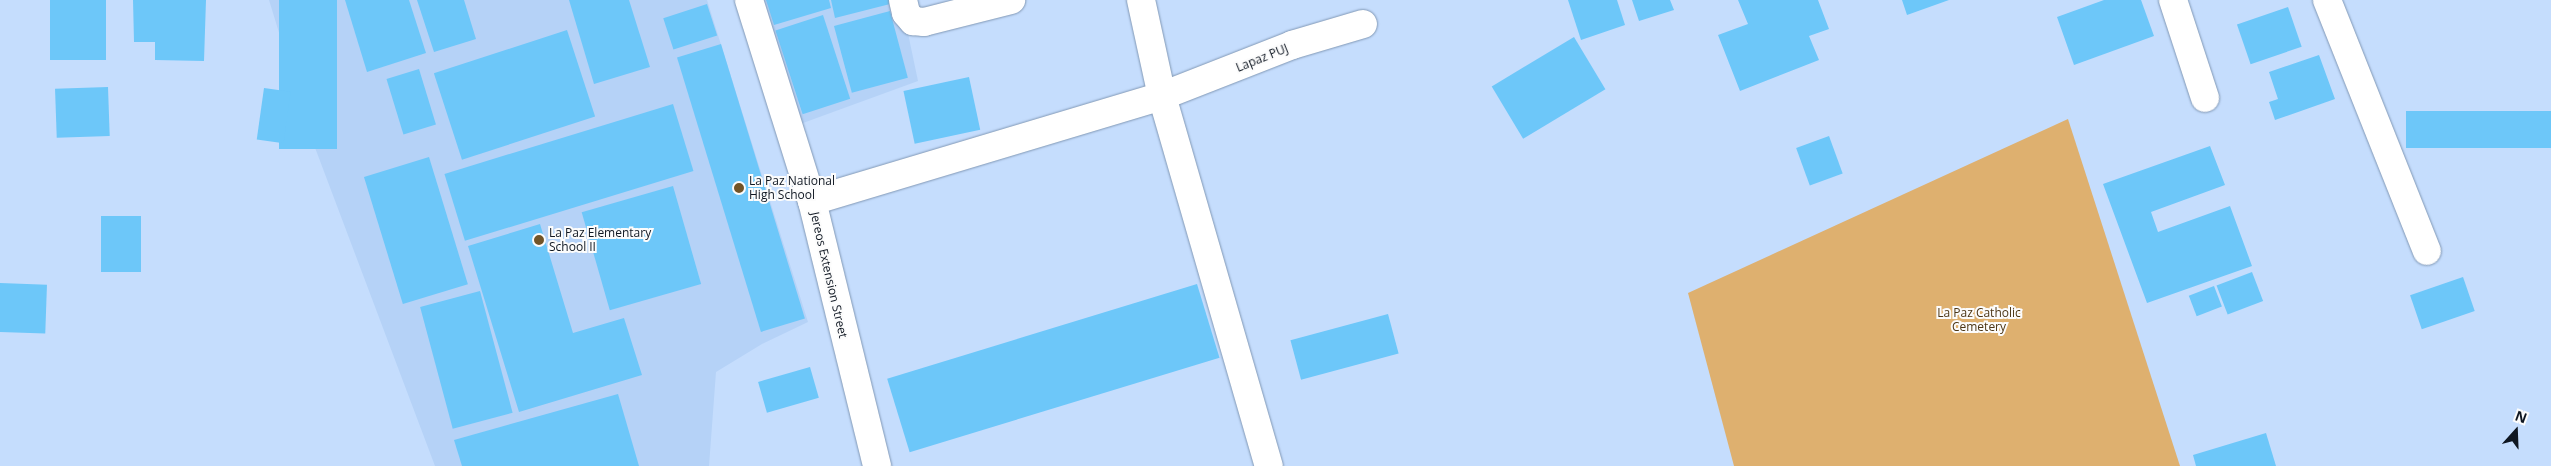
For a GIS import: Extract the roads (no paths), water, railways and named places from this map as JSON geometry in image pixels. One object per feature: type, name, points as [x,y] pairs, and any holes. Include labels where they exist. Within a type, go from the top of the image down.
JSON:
[{"type":"street","name":"Jereos Extension Street","points":[[749,0],[812,201],[876,466]]},
{"type":"street","points":[[903,0],[906,13],[913,22],[924,22],[1011,0]]},
{"type":"street","points":[[1141,0],[1162,96],[1269,466]]},
{"type":"street","points":[[2173,0],[2204,98]]},
{"type":"street","points":[[2327,0],[2427,251]]},
{"type":"street","name":"Lapaz PUJ","points":[[812,201],[1162,96],[1292,45],[1363,24]]},
{"type":"place","name":"La Paz National High School","points":[[739,188]]},
{"type":"place","name":"La Paz Elementary School II","points":[[539,240]]},
{"type":"park label","name":"La Paz Catholic Cemetery","points":[[1979,320]]}]
